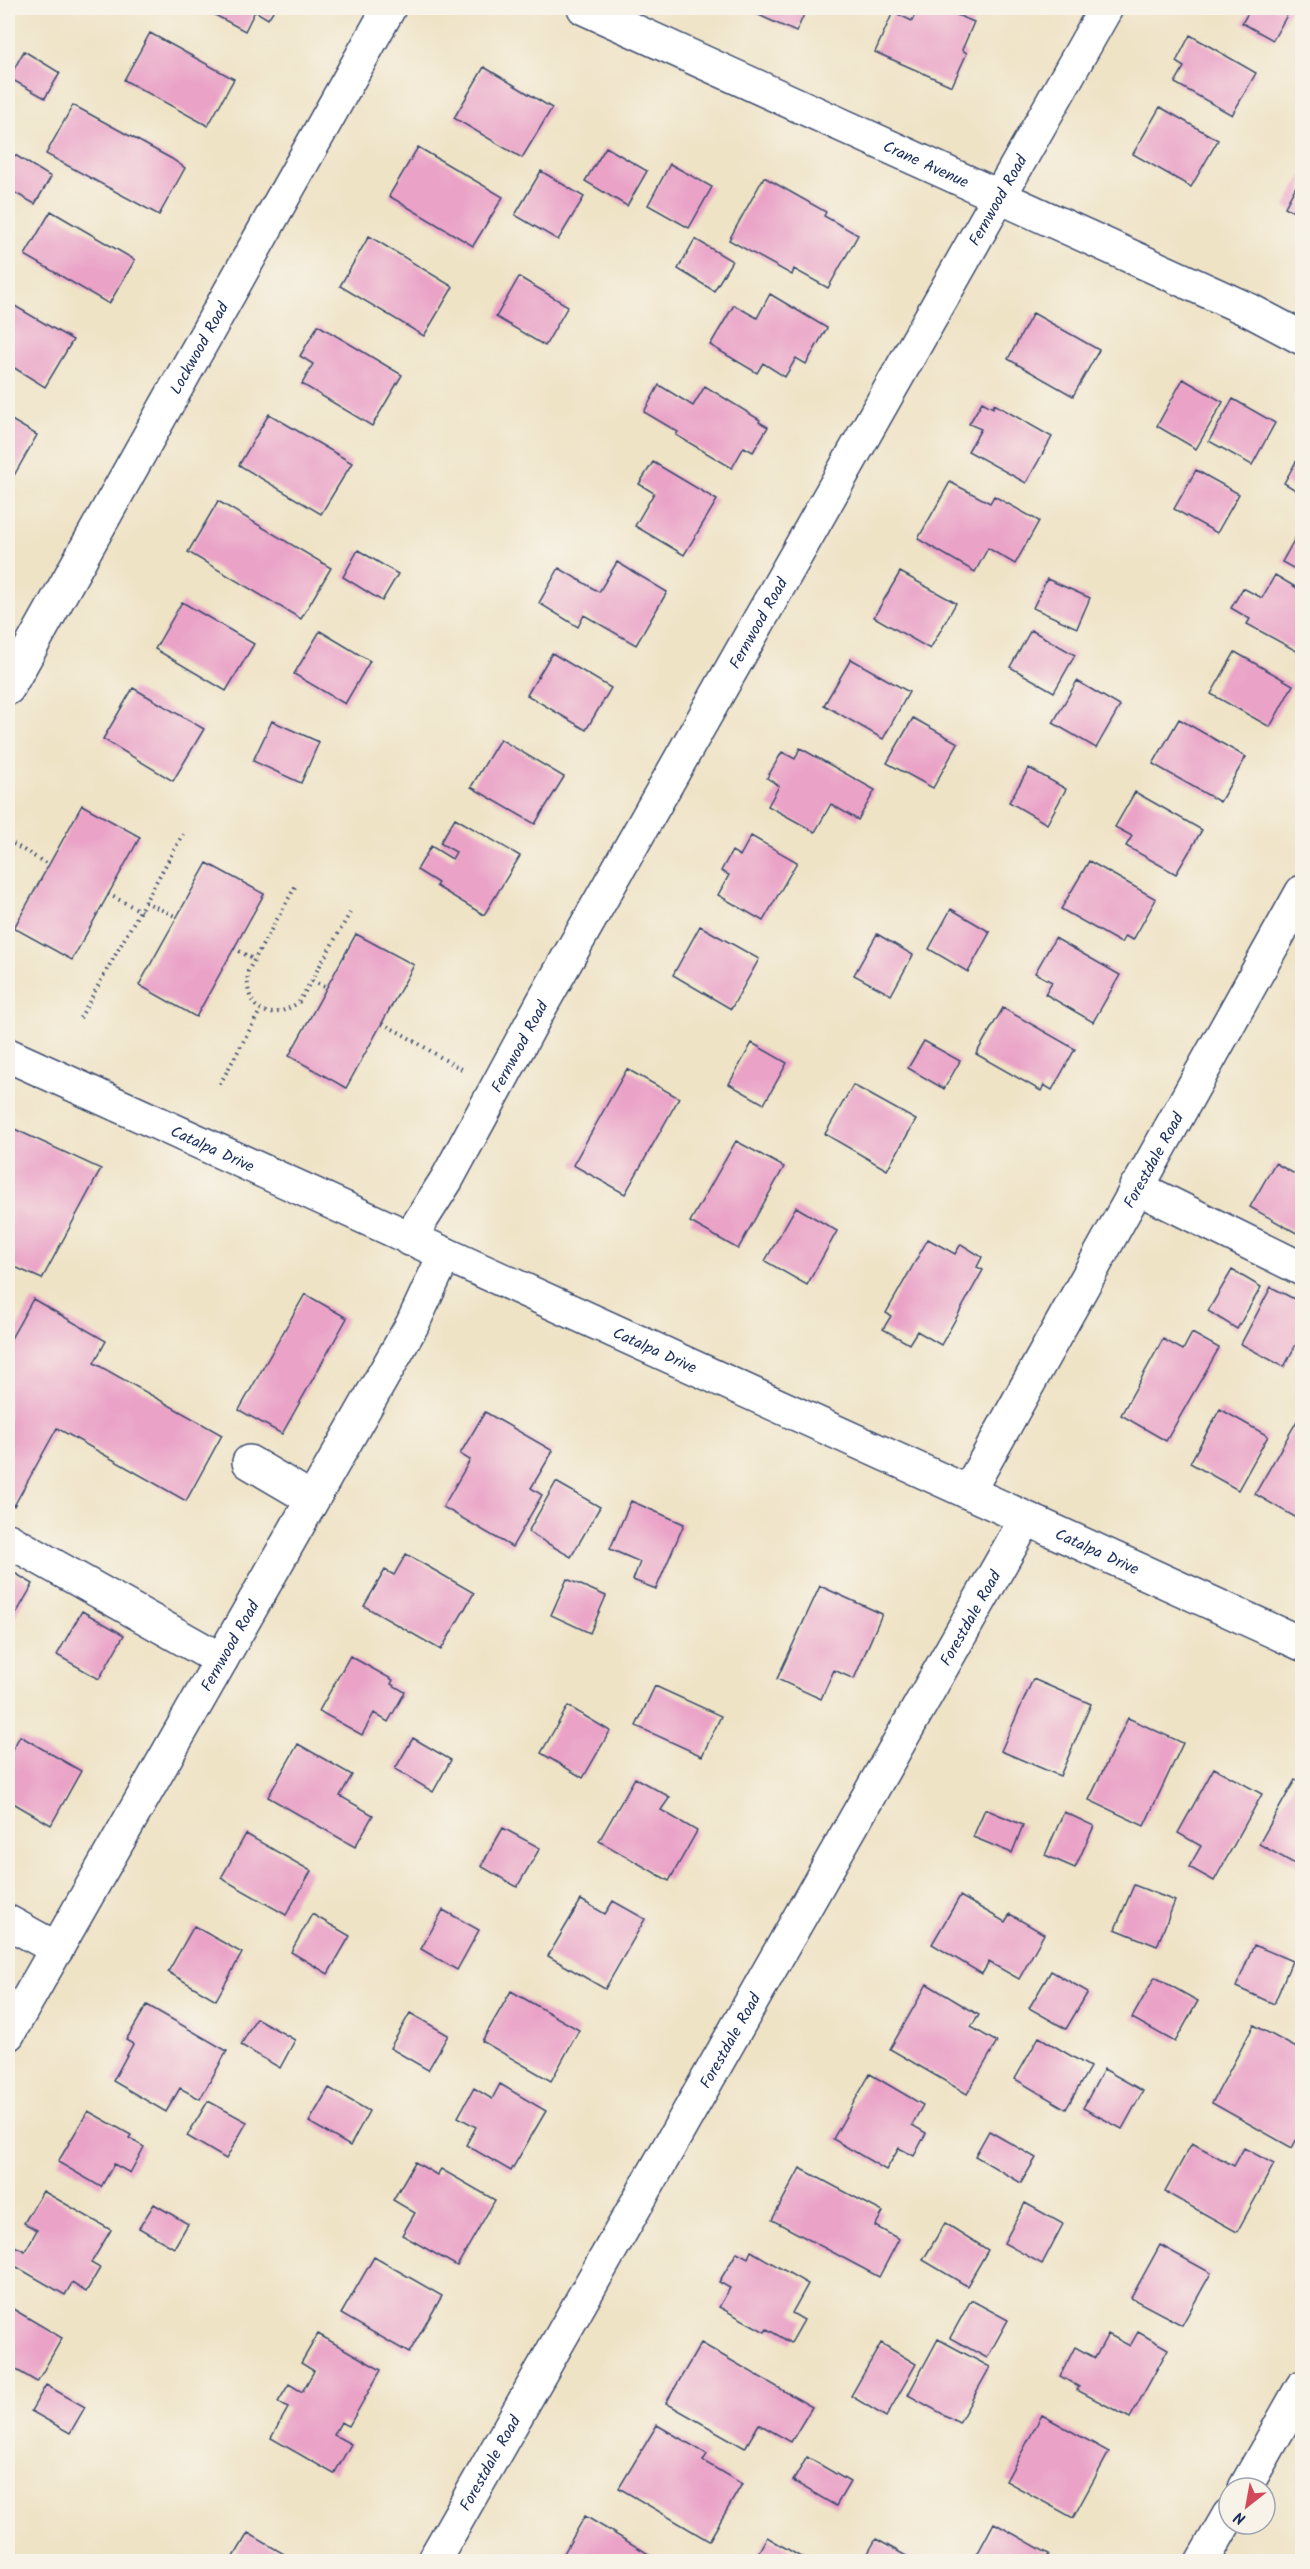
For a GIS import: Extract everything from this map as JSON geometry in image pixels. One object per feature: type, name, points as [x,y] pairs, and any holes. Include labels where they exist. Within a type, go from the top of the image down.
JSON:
[{"type":"street","name":"Lockwood Road","points":[[8,688],[389,8]]},
{"type":"street","name":"Crane Avenue","points":[[584,8],[1240,306],[1302,338]]},
{"type":"street","name":"Fernwood Road","points":[[410,1239],[447,1179],[543,1002],[1106,8]]},
{"type":"street","name":"Forestdale Road","points":[[968,1492],[1302,892]]},
{"type":"street","name":"Catalpa Drive","points":[[8,1055],[1302,1644]]},
{"type":"street","points":[[1136,1187],[1302,1269]]},
{"type":"street","name":"Fernwood Road","points":[[8,2034],[420,1310],[445,1254]]},
{"type":"street","points":[[249,1462],[312,1499]]},
{"type":"street","name":"Forestdale Road","points":[[433,2562],[1026,1519]]},
{"type":"street","points":[[8,1540],[220,1660]]},
{"type":"street","points":[[8,1922],[57,1949]]},
{"type":"street","points":[[1252,2476],[1302,2386]]},
{"type":"street","points":[[1203,2562],[1217,2536]]},
{"type":"path","points":[[80,1018],[183,834]]},
{"type":"path","points":[[8,840],[49,865]]},
{"type":"path","points":[[296,887],[248,971],[250,1001],[260,1011],[285,1012],[299,1002],[350,913]]},
{"type":"path","points":[[108,894],[141,911]]},
{"type":"path","points":[[145,902],[177,917]]},
{"type":"path","points":[[234,948],[255,960]]},
{"type":"path","points":[[312,981],[327,988]]},
{"type":"path","points":[[220,1084],[260,1011]]},
{"type":"path","points":[[382,1024],[465,1071]]},
{"type":"building","points":[[202,8],[275,8],[268,19],[255,11],[245,31]]},
{"type":"building","points":[[754,8],[807,8],[796,32],[752,12]]},
{"type":"building","points":[[918,8],[940,8],[974,22],[962,50],[967,53],[952,86],[875,52],[893,12],[912,21]]},
{"type":"building","points":[[1251,8],[1291,8],[1273,40],[1242,23]]},
{"type":"building","points":[[150,33],[234,79],[208,126],[124,80]]},
{"type":"building","points":[[1190,35],[1256,73],[1232,115],[1175,83],[1184,67],[1176,62]]},
{"type":"building","points":[[24,51],[60,73],[45,98],[9,78]]},
{"type":"building","points":[[484,67],[552,108],[522,158],[454,118]]},
{"type":"building","points":[[73,105],[185,168],[159,215],[46,154]]},
{"type":"building","points":[[1160,107],[1218,140],[1191,187],[1133,154]]},
{"type":"building","points":[[418,147],[503,197],[473,246],[389,196]]},
{"type":"building","points":[[606,147],[647,171],[627,206],[585,181]]},
{"type":"building","points":[[15,155],[51,177],[35,204],[8,189],[8,168]]},
{"type":"building","points":[[670,164],[712,187],[689,228],[648,205]]},
{"type":"building","points":[[541,171],[584,197],[558,240],[515,215]]},
{"type":"building","points":[[1302,175],[1302,217],[1285,207]]},
{"type":"building","points":[[764,177],[826,212],[824,216],[858,235],[828,288],[794,269],[792,275],[729,240]]},
{"type":"building","points":[[51,211],[135,260],[109,304],[25,255]]},
{"type":"building","points":[[369,236],[453,287],[424,336],[340,286]]},
{"type":"building","points":[[695,239],[732,261],[714,291],[678,269]]},
{"type":"building","points":[[519,277],[568,306],[545,346],[496,317]]},
{"type":"building","points":[[770,294],[827,328],[806,364],[796,358],[785,377],[763,363],[757,373],[710,345],[734,305],[757,318]]},
{"type":"building","points":[[8,302],[73,340],[45,387],[8,364]]},
{"type":"building","points":[[1033,313],[1099,350],[1073,396],[1008,359]]},
{"type":"building","points":[[318,325],[402,375],[372,426],[302,384],[313,364],[300,356]]},
{"type":"building","points":[[1183,379],[1223,402],[1196,449],[1157,426]]},
{"type":"building","points":[[659,385],[693,406],[705,386],[768,427],[753,452],[744,447],[732,468],[676,435],[678,432],[644,412]]},
{"type":"building","points":[[1233,399],[1275,423],[1252,465],[1209,441]]},
{"type":"building","points":[[982,402],[993,408],[994,404],[1052,437],[1026,483],[968,451],[981,429],[969,424]]},
{"type":"building","points":[[269,414],[352,463],[321,514],[239,465]]},
{"type":"building","points":[[8,418],[37,435],[8,486]]},
{"type":"building","points":[[1298,458],[1302,460],[1302,494],[1284,483]]},
{"type":"building","points":[[653,462],[717,500],[684,555],[635,526],[654,493],[639,484]]},
{"type":"building","points":[[1196,470],[1239,494],[1217,533],[1174,509]]},
{"type":"building","points":[[950,482],[990,503],[994,496],[1039,521],[1015,564],[988,548],[975,572],[918,539]]},
{"type":"building","points":[[218,501],[331,568],[301,619],[188,552]]},
{"type":"building","points":[[1302,526],[1302,573],[1282,562]]},
{"type":"building","points":[[358,550],[398,574],[382,601],[343,577]]},
{"type":"building","points":[[617,562],[667,592],[636,645],[584,615],[578,627],[539,603],[559,568],[599,592]]},
{"type":"building","points":[[900,572],[956,603],[930,649],[874,617]]},
{"type":"building","points":[[1275,575],[1302,591],[1302,654],[1247,624],[1250,619],[1231,608],[1243,588],[1262,598]]},
{"type":"building","points":[[1047,579],[1090,598],[1077,628],[1033,608]]},
{"type":"building","points":[[182,602],[254,644],[226,691],[155,649]]},
{"type":"building","points":[[1031,630],[1075,655],[1054,692],[1010,667]]},
{"type":"building","points":[[320,631],[370,661],[345,704],[294,674]]},
{"type":"building","points":[[1235,652],[1293,685],[1270,727],[1211,694]]},
{"type":"building","points":[[552,653],[611,688],[586,730],[527,695]]},
{"type":"building","points":[[851,659],[909,692],[883,739],[824,705]]},
{"type":"building","points":[[1077,681],[1120,706],[1096,748],[1053,723]]},
{"type":"building","points":[[133,688],[204,729],[173,781],[103,739]]},
{"type":"building","points":[[913,718],[958,743],[933,788],[887,763]]},
{"type":"building","points":[[1179,719],[1246,757],[1220,802],[1153,764]]},
{"type":"building","points":[[272,721],[319,742],[301,783],[253,761]]},
{"type":"building","points":[[500,739],[564,777],[535,824],[471,787]]},
{"type":"building","points":[[800,748],[875,790],[858,820],[831,804],[815,832],[768,806],[779,786],[767,778],[782,752],[795,759]]},
{"type":"building","points":[[1029,768],[1066,789],[1047,824],[1009,802]]},
{"type":"building","points":[[1135,792],[1202,830],[1176,874],[1126,846],[1132,836],[1115,827]]},
{"type":"building","points":[[82,805],[140,837],[72,960],[14,928]]},
{"type":"building","points":[[455,818],[520,856],[484,915],[436,886],[438,883],[417,870],[431,846],[452,859],[456,852],[440,843]]},
{"type":"building","points":[[751,836],[797,862],[763,921],[718,895],[729,875],[721,871],[732,851],[740,856]]},
{"type":"building","points":[[1089,861],[1156,899],[1133,940],[1125,936],[1121,943],[1061,909]]},
{"type":"building","points":[[207,863],[264,894],[196,1017],[139,985]]},
{"type":"building","points":[[951,909],[990,932],[968,972],[929,949]]},
{"type":"building","points":[[700,926],[759,959],[731,1009],[673,975]]},
{"type":"building","points":[[356,934],[414,965],[346,1088],[289,1056]]},
{"type":"building","points":[[877,934],[913,955],[891,995],[854,975]]},
{"type":"building","points":[[1055,938],[1120,975],[1093,1022],[1045,994],[1052,982],[1035,973]]},
{"type":"building","points":[[1003,1008],[1075,1049],[1052,1090],[1044,1085],[1041,1091],[976,1054]]},
{"type":"building","points":[[924,1041],[960,1061],[944,1089],[908,1068]]},
{"type":"building","points":[[752,1043],[787,1063],[764,1104],[729,1084]]},
{"type":"building","points":[[627,1069],[679,1098],[625,1194],[573,1165]]},
{"type":"building","points":[[853,1085],[916,1120],[887,1170],[825,1134]]},
{"type":"building","points":[[8,1126],[101,1169],[42,1279],[8,1264]]},
{"type":"building","points":[[736,1141],[784,1167],[738,1249],[690,1222]]},
{"type":"building","points":[[1275,1163],[1302,1178],[1302,1231],[1300,1235],[1250,1207]]},
{"type":"building","points":[[796,1207],[837,1231],[807,1285],[765,1261]]},
{"type":"building","points":[[928,1239],[955,1254],[961,1244],[982,1257],[977,1267],[983,1270],[941,1345],[917,1331],[909,1344],[883,1329],[891,1316],[886,1313]]},
{"type":"building","points":[[1232,1270],[1261,1287],[1237,1329],[1208,1311]]},
{"type":"building","points":[[1271,1287],[1302,1303],[1302,1333],[1284,1367],[1241,1344]]},
{"type":"building","points":[[305,1294],[347,1318],[282,1434],[239,1410]]},
{"type":"building","points":[[33,1299],[106,1341],[94,1363],[222,1435],[186,1501],[57,1428],[14,1506],[8,1502],[8,1344]]},
{"type":"building","points":[[1192,1333],[1219,1348],[1166,1441],[1121,1415],[1163,1339],[1183,1350]]},
{"type":"building","points":[[1220,1409],[1268,1436],[1238,1490],[1190,1463]]},
{"type":"building","points":[[485,1412],[553,1451],[531,1488],[542,1495],[512,1547],[443,1507],[470,1460],[460,1454]]},
{"type":"building","points":[[1298,1419],[1302,1421],[1302,1521],[1255,1494]]},
{"type":"building","points":[[556,1482],[600,1507],[571,1557],[528,1532]]},
{"type":"building","points":[[631,1501],[684,1524],[656,1589],[633,1580],[640,1562],[610,1549]]},
{"type":"building","points":[[406,1554],[474,1593],[441,1650],[364,1606],[385,1570],[394,1575]]},
{"type":"building","points":[[8,1569],[33,1584],[8,1628]]},
{"type":"building","points":[[567,1579],[606,1596],[590,1633],[551,1615]]},
{"type":"building","points":[[820,1586],[882,1614],[854,1679],[834,1670],[821,1699],[777,1679]]},
{"type":"building","points":[[82,1611],[124,1635],[99,1679],[57,1655]]},
{"type":"building","points":[[350,1656],[393,1680],[391,1684],[405,1692],[388,1722],[374,1713],[362,1735],[319,1711]]},
{"type":"building","points":[[1033,1679],[1091,1704],[1060,1776],[1001,1751]]},
{"type":"building","points":[[655,1686],[721,1716],[702,1756],[636,1726]]},
{"type":"building","points":[[568,1706],[610,1731],[583,1778],[541,1753]]},
{"type":"building","points":[[1128,1718],[1183,1743],[1144,1826],[1089,1800]]},
{"type":"building","points":[[20,1736],[81,1771],[51,1825],[8,1800],[8,1758]]},
{"type":"building","points":[[413,1738],[451,1760],[433,1792],[395,1769]]},
{"type":"building","points":[[298,1744],[352,1775],[340,1796],[373,1815],[355,1847],[268,1797]]},
{"type":"building","points":[[1214,1768],[1262,1794],[1214,1881],[1189,1867],[1201,1846],[1178,1833]]},
{"type":"building","points":[[635,1778],[670,1797],[661,1810],[697,1831],[669,1881],[599,1841]]},
{"type":"building","points":[[1295,1780],[1302,1783],[1302,1868],[1259,1844]]},
{"type":"building","points":[[985,1809],[1023,1825],[1012,1853],[973,1837]]},
{"type":"building","points":[[1064,1812],[1094,1826],[1075,1868],[1045,1855]]},
{"type":"building","points":[[503,1828],[540,1848],[517,1887],[481,1866]]},
{"type":"building","points":[[246,1834],[311,1871],[286,1915],[221,1878]]},
{"type":"building","points":[[1134,1885],[1175,1901],[1157,1946],[1115,1929]]},
{"type":"building","points":[[960,1896],[1005,1922],[1010,1914],[1044,1934],[1019,1979],[989,1962],[982,1974],[932,1944]]},
{"type":"building","points":[[581,1900],[605,1914],[613,1901],[645,1919],[605,1989],[548,1956]]},
{"type":"building","points":[[443,1910],[479,1930],[457,1970],[421,1949]]},
{"type":"building","points":[[312,1914],[350,1936],[328,1974],[291,1952]]},
{"type":"building","points":[[194,1926],[242,1953],[216,2000],[168,1972]]},
{"type":"building","points":[[1254,1945],[1292,1961],[1274,2004],[1236,1987]]},
{"type":"building","points":[[1051,1971],[1088,1992],[1066,2029],[1029,2008]]},
{"type":"building","points":[[1155,1977],[1198,2001],[1175,2042],[1132,2018]]},
{"type":"building","points":[[927,1984],[979,2015],[971,2027],[997,2042],[967,2094],[890,2049]]},
{"type":"building","points":[[511,1991],[579,2030],[551,2081],[482,2041]]},
{"type":"building","points":[[147,2005],[227,2051],[200,2099],[180,2088],[166,2112],[113,2081],[133,2044],[126,2040]]},
{"type":"building","points":[[410,2013],[448,2035],[428,2070],[390,2048]]},
{"type":"building","points":[[256,2018],[295,2040],[280,2068],[241,2045]]},
{"type":"building","points":[[1254,2025],[1302,2051],[1302,2129],[1292,2148],[1212,2103]]},
{"type":"building","points":[[1039,2037],[1090,2067],[1066,2109],[1015,2079]]},
{"type":"building","points":[[1104,2069],[1143,2091],[1122,2129],[1083,2108]]},
{"type":"building","points":[[870,2074],[923,2105],[912,2125],[926,2133],[914,2156],[899,2148],[886,2170],[833,2139]]},
{"type":"building","points":[[500,2084],[546,2111],[511,2171],[466,2145],[476,2127],[458,2117],[474,2088],[492,2099]]},
{"type":"building","points":[[329,2088],[369,2111],[350,2146],[309,2122]]},
{"type":"building","points":[[208,2101],[247,2122],[226,2159],[187,2136]]},
{"type":"building","points":[[88,2111],[131,2135],[129,2138],[144,2147],[130,2173],[114,2164],[101,2187],[58,2162]]},
{"type":"building","points":[[989,2131],[1036,2158],[1021,2183],[975,2156]]},
{"type":"building","points":[[1192,2143],[1234,2166],[1244,2148],[1274,2164],[1237,2232],[1165,2192]]},
{"type":"building","points":[[415,2162],[437,2175],[441,2169],[495,2200],[457,2266],[402,2235],[415,2213],[393,2200]]},
{"type":"building","points":[[800,2168],[883,2212],[875,2226],[899,2239],[879,2277],[772,2220]]},
{"type":"building","points":[[43,2191],[111,2230],[91,2263],[100,2268],[86,2292],[72,2283],[65,2295],[8,2262],[8,2253],[12,2245],[25,2251],[37,2230],[24,2223]]},
{"type":"building","points":[[1025,2203],[1063,2224],[1042,2264],[1004,2243]]},
{"type":"building","points":[[154,2204],[188,2224],[174,2248],[139,2228]]},
{"type":"building","points":[[945,2223],[988,2250],[967,2286],[923,2260]]},
{"type":"building","points":[[1160,2245],[1211,2273],[1182,2325],[1131,2298]]},
{"type":"building","points":[[751,2251],[808,2284],[792,2313],[804,2320],[791,2343],[719,2307],[730,2288],[719,2282],[737,2252],[748,2258]]},
{"type":"building","points":[[374,2257],[442,2296],[409,2353],[341,2314]]},
{"type":"building","points":[[971,2300],[1008,2320],[987,2358],[950,2338]]},
{"type":"building","points":[[8,2306],[62,2338],[37,2382],[8,2365]]},
{"type":"building","points":[[1138,2332],[1168,2349],[1130,2418],[1077,2390],[1079,2387],[1060,2376],[1075,2347],[1095,2358],[1108,2334],[1130,2346]]},
{"type":"building","points":[[318,2334],[381,2370],[349,2426],[341,2422],[334,2435],[351,2444],[334,2474],[271,2438],[288,2408],[278,2402],[289,2384],[302,2392],[314,2371],[301,2363]]},
{"type":"building","points":[[938,2339],[990,2367],[959,2423],[908,2395]]},
{"type":"building","points":[[701,2343],[812,2407],[791,2442],[759,2424],[745,2448],[666,2403]]},
{"type":"building","points":[[881,2343],[916,2364],[886,2417],[851,2396]]},
{"type":"building","points":[[46,2385],[85,2407],[70,2433],[31,2411]]},
{"type":"building","points":[[1042,2415],[1109,2452],[1073,2518],[1006,2481]]},
{"type":"building","points":[[657,2425],[707,2454],[703,2461],[742,2484],[709,2541],[619,2488]]},
{"type":"building","points":[[807,2457],[850,2482],[836,2506],[793,2481]]},
{"type":"building","points":[[585,2516],[662,2562],[559,2562]]},
{"type":"building","points":[[994,2523],[1049,2554],[1045,2562],[973,2562]]},
{"type":"building","points":[[248,2533],[291,2558],[289,2562],[231,2562]]},
{"type":"building","points":[[767,2537],[806,2560],[805,2562],[753,2562]]},
{"type":"building","points":[[876,2539],[917,2562],[863,2562]]}]
